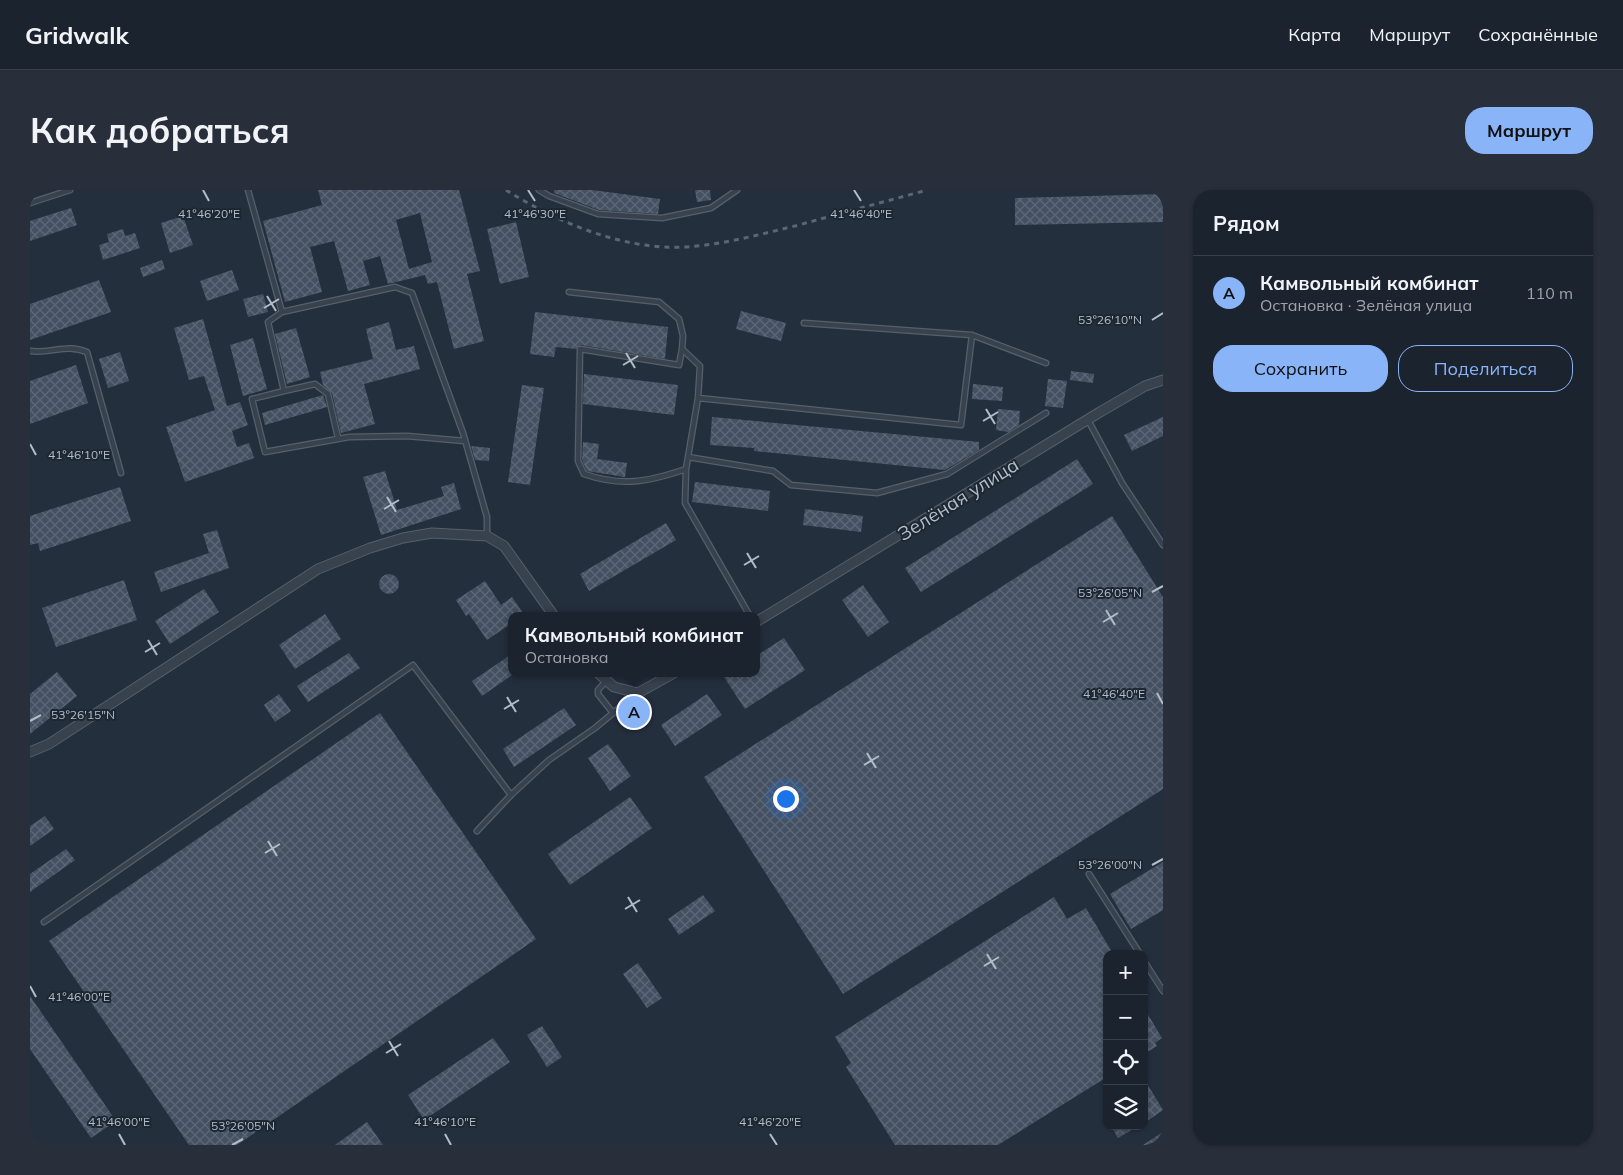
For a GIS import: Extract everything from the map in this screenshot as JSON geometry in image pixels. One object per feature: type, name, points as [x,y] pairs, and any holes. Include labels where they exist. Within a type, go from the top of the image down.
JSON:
[{"type":"street","name":"Зелёная улица","points":[[760,620],[1088,419],[1145,386],[1163,380]]},
{"type":"street","points":[[30,752],[50,744],[318,569],[370,548],[432,533],[487,536],[504,546],[551,612]]},
{"type":"street","points":[[602,677],[606,682],[625,692],[638,693],[667,677]]},
{"type":"lane","points":[[30,203],[70,190]]},
{"type":"lane","points":[[248,190],[282,312]]},
{"type":"lane","points":[[539,190],[549,196],[598,214],[662,218],[711,208],[737,190]]},
{"type":"lane","points":[[284,391],[268,322],[282,312],[395,287],[412,293],[466,441],[487,517],[487,536]]},
{"type":"lane","points":[[569,292],[659,302],[679,319],[683,336],[679,365],[580,349],[578,461],[584,474],[605,481],[630,483],[656,480],[686,469]]},
{"type":"lane","points":[[804,323],[972,335],[1046,363]]},
{"type":"lane","points":[[698,398],[961,425],[972,335]]},
{"type":"lane","points":[[30,351],[57,351],[73,346],[87,352],[121,473]]},
{"type":"lane","points":[[682,349],[700,366],[698,398],[686,469],[686,503],[748,612]]},
{"type":"lane","points":[[338,438],[328,394],[315,384],[252,399],[265,452],[338,438],[407,436],[466,441]]},
{"type":"lane","points":[[688,457],[773,471],[790,485],[877,492],[947,474],[1046,414]]},
{"type":"lane","points":[[1088,419],[1122,483],[1163,545]]},
{"type":"lane","points":[[44,922],[413,665],[511,795]]},
{"type":"lane","points":[[606,682],[600,686],[598,694],[613,713]]},
{"type":"lane","points":[[477,831],[511,795],[549,760],[638,693]]},
{"type":"lane","points":[[1089,874],[1137,950]]},
{"type":"lane","points":[[1148,967],[1163,991]]},
{"type":"building","points":[[318,190],[459,190],[480,271],[467,274],[484,341],[454,349],[437,282],[428,284],[425,275],[388,284],[380,256],[363,261],[370,285],[348,291],[334,241],[310,247],[322,292],[285,302],[263,221],[322,205]],"holes":[[[420,213],[432,262],[409,269],[396,220]]]},
{"type":"building","points":[[554,190],[592,190],[660,199],[658,214],[599,210],[554,193]]},
{"type":"building","points":[[695,190],[710,190],[711,200],[697,202]]},
{"type":"building","points":[[1163,194],[1163,222],[1015,225],[1015,198]]},
{"type":"building","points":[[71,208],[77,225],[30,241],[30,221]]},
{"type":"building","points":[[183,216],[193,245],[170,253],[161,223]]},
{"type":"building","points":[[516,222],[529,277],[500,284],[487,229]]},
{"type":"building","points":[[123,229],[125,236],[135,233],[140,248],[103,260],[99,245],[109,242],[107,234]]},
{"type":"building","points":[[162,260],[165,269],[143,277],[140,268]]},
{"type":"building","points":[[232,270],[239,290],[207,301],[200,281]]},
{"type":"building","points":[[99,280],[111,312],[30,340],[30,304]]},
{"type":"building","points":[[263,294],[268,312],[248,317],[243,299]]},
{"type":"building","points":[[741,311],[786,323],[781,341],[736,329]]},
{"type":"building","points":[[535,312],[668,327],[665,359],[581,345],[576,349],[556,347],[554,357],[530,354]]},
{"type":"building","points":[[203,319],[227,406],[240,402],[248,425],[232,431],[237,447],[249,443],[254,458],[185,482],[166,427],[215,410],[204,376],[189,380],[174,328]]},
{"type":"building","points":[[389,322],[396,350],[414,346],[420,369],[364,384],[375,424],[341,433],[332,393],[323,385],[320,372],[373,359],[366,329]]},
{"type":"building","points":[[296,328],[310,377],[287,384],[275,334]]},
{"type":"building","points":[[253,338],[267,389],[243,396],[230,345]]},
{"type":"building","points":[[120,352],[129,381],[108,388],[99,359]]},
{"type":"building","points":[[76,365],[88,403],[30,424],[30,381]]},
{"type":"building","points":[[1071,371],[1094,374],[1093,383],[1070,380]]},
{"type":"building","points":[[584,374],[678,385],[674,415],[583,404]]},
{"type":"building","points":[[1048,379],[1067,381],[1063,408],[1045,406]]},
{"type":"building","points":[[973,384],[1003,387],[1002,401],[972,399]]},
{"type":"building","points":[[522,385],[544,388],[530,485],[508,482]]},
{"type":"building","points":[[323,395],[327,407],[265,425],[262,413]]},
{"type":"building","points":[[998,409],[1020,411],[1019,425],[1008,432],[996,430]]},
{"type":"building","points":[[712,417],[979,442],[979,450],[945,470],[754,451],[754,448],[710,445]]},
{"type":"building","points":[[1163,417],[1163,436],[1132,451],[1124,435]]},
{"type":"building","points":[[583,442],[599,444],[597,459],[627,463],[625,477],[587,471],[582,460]]},
{"type":"building","points":[[471,446],[490,448],[489,461],[475,460]]},
{"type":"building","points":[[1077,459],[1093,484],[921,592],[905,568]]},
{"type":"building","points":[[385,471],[397,510],[444,496],[441,487],[454,483],[461,509],[381,535],[363,477]]},
{"type":"building","points":[[695,482],[770,491],[768,511],[692,502]]},
{"type":"building","points":[[120,487],[131,521],[40,551],[38,543],[30,545],[30,516]]},
{"type":"building","points":[[805,509],[863,516],[861,532],[803,525]]},
{"type":"building","points":[[1112,516],[1163,597],[1163,789],[843,994],[704,777]]},
{"type":"building","points":[[666,523],[676,540],[589,591],[580,574]]},
{"type":"building","points":[[217,530],[229,568],[161,592],[154,572],[209,553],[203,534]]},
{"type":"building","points":[[389,574],[396,577],[399,584],[396,591],[389,594],[382,591],[379,584],[382,577]]},
{"type":"building","points":[[124,580],[137,620],[56,647],[42,608]]},
{"type":"building","points":[[485,581],[501,605],[512,597],[522,612],[508,612],[508,626],[487,640],[469,614],[466,616],[456,600]]},
{"type":"building","points":[[863,585],[889,622],[868,637],[842,600]]},
{"type":"building","points":[[204,589],[219,612],[170,644],[155,621]]},
{"type":"building","points":[[325,614],[341,639],[295,669],[279,645]]},
{"type":"building","points":[[784,638],[805,670],[745,709],[724,677],[760,677],[760,653]]},
{"type":"building","points":[[349,653],[360,668],[308,702],[297,686]]},
{"type":"building","points":[[508,657],[509,677],[482,696],[472,681]]},
{"type":"building","points":[[57,672],[77,696],[30,734],[30,694]]},
{"type":"building","points":[[279,694],[291,711],[275,722],[264,705]]},
{"type":"building","points":[[707,694],[722,715],[675,746],[661,725]]},
{"type":"building","points":[[564,708],[576,725],[514,767],[503,749]]},
{"type":"building","points":[[380,713],[536,939],[237,1145],[189,1145],[49,941]]},
{"type":"building","points":[[608,744],[631,776],[610,791],[588,758]]},
{"type":"building","points":[[630,797],[652,828],[570,885],[548,854]]},
{"type":"building","points":[[45,816],[54,829],[30,846],[30,826]]},
{"type":"building","points":[[66,849],[75,860],[30,892],[30,874]]},
{"type":"building","points":[[1163,862],[1163,910],[1131,929],[1110,894]]},
{"type":"building","points":[[703,895],[715,911],[679,935],[668,919]]},
{"type":"building","points":[[1054,897],[1067,919],[1086,908],[1111,950],[1103,950],[1103,1079],[998,1145],[895,1145],[846,1067],[851,1063],[835,1037]]},
{"type":"building","points":[[638,963],[662,998],[647,1008],[623,974]]},
{"type":"building","points":[[30,996],[116,1121],[91,1138],[30,1049]]},
{"type":"building","points":[[1148,1015],[1162,1038],[1155,1043],[1157,1046],[1148,1052]]},
{"type":"building","points":[[542,1026],[562,1057],[547,1067],[527,1035]]},
{"type":"building","points":[[493,1038],[510,1062],[424,1120],[408,1095]]},
{"type":"building","points":[[1148,1086],[1163,1110],[1148,1120]]},
{"type":"building","points":[[367,1122],[383,1145],[335,1145]]},
{"type":"building","points":[[1113,1130],[1131,1130],[1118,1138]]},
{"type":"building","points":[[1163,1132],[1163,1145],[1143,1145]]},
{"type":"railway","points":[[506,190],[547,213],[591,232],[637,244],[661,247],[684,247],[728,242],[799,225],[927,190]]},
{"type":"place","name":"Камвольный комбинат","points":[[634,712]]}]
